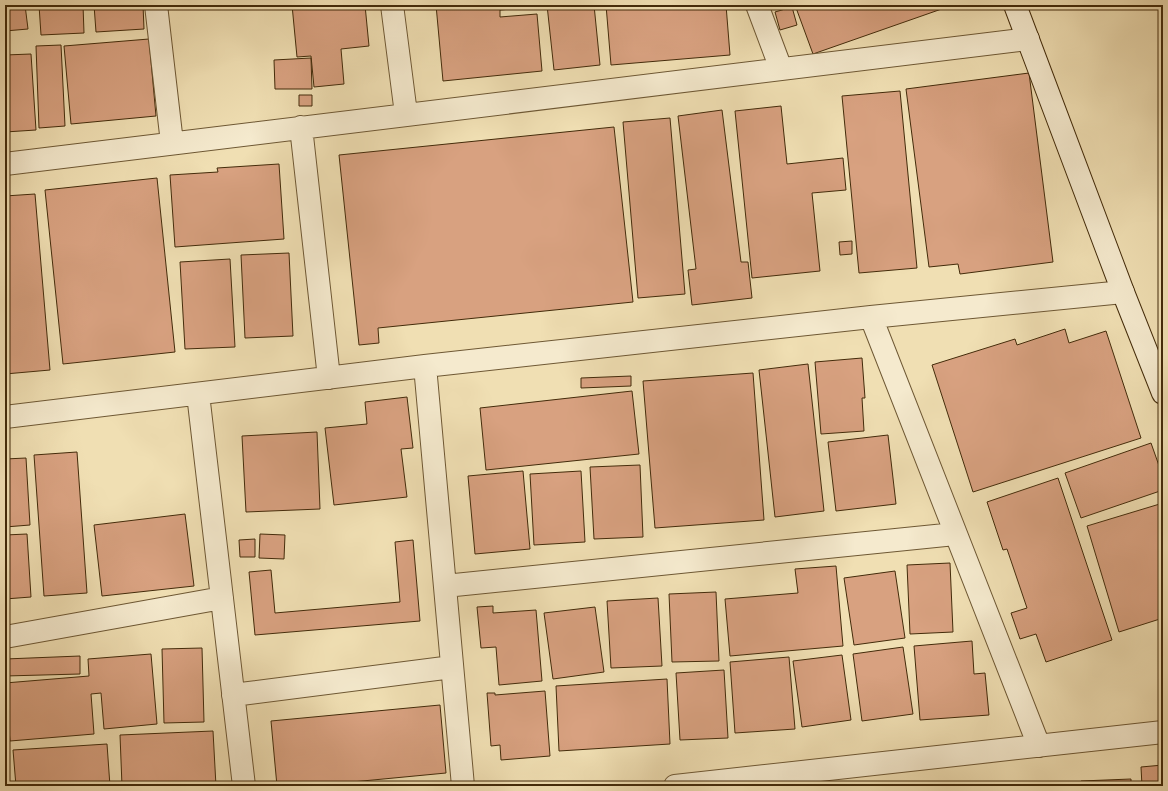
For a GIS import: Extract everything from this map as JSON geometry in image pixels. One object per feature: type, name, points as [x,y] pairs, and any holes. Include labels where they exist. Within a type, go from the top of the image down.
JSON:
[{"type":"street","points":[[156,5],[172,143]]},
{"type":"street","points":[[392,5],[406,114]]},
{"type":"street","points":[[756,5],[781,69]]},
{"type":"street","points":[[1015,5],[1123,292],[1163,393]]},
{"type":"street","points":[[5,164],[1028,39]]},
{"type":"street","points":[[301,127],[329,378]]},
{"type":"street","points":[[5,417],[425,366],[871,317],[1123,292]]},
{"type":"street","points":[[871,317],[1039,746]]},
{"type":"street","points":[[425,366],[463,786]]},
{"type":"street","points":[[198,394],[244,786]]},
{"type":"street","points":[[445,586],[955,534]]},
{"type":"street","points":[[5,637],[222,598]]},
{"type":"street","points":[[233,695],[452,668]]},
{"type":"street","points":[[675,786],[1163,732]]},
{"type":"building","points":[[5,5],[25,5],[28,29],[5,31]]},
{"type":"building","points":[[39,5],[83,5],[84,33],[41,35]]},
{"type":"building","points":[[94,5],[143,5],[144,29],[96,32]]},
{"type":"building","points":[[292,5],[365,5],[369,46],[341,49],[344,84],[314,87],[311,56],[297,57]]},
{"type":"building","points":[[436,5],[535,5],[535,7],[500,10],[500,17],[537,14],[542,71],[443,81]]},
{"type":"building","points":[[547,5],[594,5],[600,65],[554,70]]},
{"type":"building","points":[[606,5],[726,5],[730,55],[611,65]]},
{"type":"building","points":[[795,5],[953,5],[813,54]]},
{"type":"building","points":[[792,7],[797,25],[780,30],[775,12]]},
{"type":"building","points":[[149,39],[156,116],[71,124],[64,46]]},
{"type":"building","points":[[61,45],[65,126],[39,128],[36,46]]},
{"type":"building","points":[[31,54],[36,130],[5,132],[5,55]]},
{"type":"building","points":[[311,58],[312,89],[275,89],[274,60]]},
{"type":"building","points":[[1029,73],[1053,262],[960,274],[958,264],[929,267],[906,89]]},
{"type":"building","points":[[900,91],[917,268],[859,273],[842,96]]},
{"type":"building","points":[[299,95],[312,95],[312,106],[299,106]]},
{"type":"building","points":[[781,106],[787,164],[843,158],[846,190],[812,193],[820,271],[752,278],[735,111]]},
{"type":"building","points":[[722,110],[741,262],[748,262],[752,298],[692,305],[688,270],[696,269],[678,116]]},
{"type":"building","points":[[670,118],[685,294],[638,298],[623,122]]},
{"type":"building","points":[[614,127],[633,302],[378,328],[379,343],[359,345],[339,155]]},
{"type":"building","points":[[279,164],[284,239],[175,247],[170,175],[218,172],[217,168]]},
{"type":"building","points":[[157,178],[175,352],[63,364],[45,190]]},
{"type":"building","points":[[35,194],[50,370],[5,374],[5,196]]},
{"type":"building","points":[[852,241],[852,254],[840,255],[839,242]]},
{"type":"building","points":[[289,253],[293,336],[245,338],[241,255]]},
{"type":"building","points":[[230,259],[235,347],[185,349],[180,262]]},
{"type":"building","points":[[1065,329],[1069,343],[1106,331],[1141,438],[973,492],[932,365],[1015,339],[1017,345]]},
{"type":"building","points":[[862,358],[865,398],[862,398],[864,431],[821,434],[815,362]]},
{"type":"building","points":[[808,364],[824,511],[775,517],[759,370]]},
{"type":"building","points":[[753,373],[764,520],[655,528],[643,381]]},
{"type":"building","points":[[631,376],[631,386],[581,388],[581,378]]},
{"type":"building","points":[[632,391],[639,454],[486,470],[480,408]]},
{"type":"building","points":[[407,397],[413,448],[401,449],[407,497],[334,505],[325,428],[367,424],[365,402]]},
{"type":"building","points":[[317,432],[320,509],[246,512],[242,436]]},
{"type":"building","points":[[888,435],[896,504],[836,511],[828,442]]},
{"type":"building","points":[[1151,443],[1163,477],[1163,490],[1081,518],[1065,473]]},
{"type":"building","points":[[77,452],[87,593],[44,596],[34,455]]},
{"type":"building","points":[[26,458],[30,525],[5,527],[5,459]]},
{"type":"building","points":[[640,465],[643,537],[594,539],[590,467]]},
{"type":"building","points":[[523,471],[530,549],[475,554],[468,476]]},
{"type":"building","points":[[581,471],[585,542],[534,545],[530,474]]},
{"type":"building","points":[[1058,478],[1112,640],[1046,662],[1036,634],[1020,639],[1011,613],[1027,608],[1007,549],[1003,550],[987,502]]},
{"type":"building","points":[[1163,503],[1163,618],[1119,632],[1087,526]]},
{"type":"building","points":[[185,514],[194,586],[102,596],[94,525]]},
{"type":"building","points":[[27,534],[31,597],[5,599],[5,535]]},
{"type":"building","points":[[260,534],[285,535],[284,559],[259,558]]},
{"type":"building","points":[[255,539],[255,557],[240,557],[239,540]]},
{"type":"building","points":[[413,540],[420,621],[255,635],[249,572],[271,570],[275,613],[400,602],[395,542]]},
{"type":"building","points":[[950,563],[953,632],[910,634],[907,565]]},
{"type":"building","points":[[836,566],[843,646],[730,656],[725,599],[798,593],[795,569]]},
{"type":"building","points":[[895,571],[905,638],[854,645],[844,578]]},
{"type":"building","points":[[716,592],[719,661],[672,662],[669,594]]},
{"type":"building","points":[[658,598],[662,666],[611,668],[607,601]]},
{"type":"building","points":[[493,606],[493,613],[536,610],[542,681],[499,685],[496,647],[481,648],[477,607]]},
{"type":"building","points":[[595,607],[604,672],[553,679],[544,613]]},
{"type":"building","points":[[972,641],[974,674],[985,673],[989,715],[920,720],[914,646]]},
{"type":"building","points":[[903,647],[913,714],[862,721],[853,654]]},
{"type":"building","points":[[202,648],[204,722],[164,723],[162,649]]},
{"type":"building","points":[[151,654],[157,724],[104,729],[101,693],[91,694],[94,734],[10,741],[5,683],[89,676],[88,659]]},
{"type":"building","points":[[842,655],[851,720],[802,727],[793,661]]},
{"type":"building","points":[[80,656],[80,674],[5,676],[5,659]]},
{"type":"building","points":[[789,657],[795,729],[735,733],[730,662]]},
{"type":"building","points":[[724,670],[728,738],[680,740],[676,673]]},
{"type":"building","points":[[667,679],[670,744],[559,751],[556,686]]},
{"type":"building","points":[[545,691],[550,756],[501,760],[500,745],[491,746],[487,693],[495,693],[495,695]]},
{"type":"building","points":[[440,705],[446,773],[310,786],[277,786],[271,721]]},
{"type":"building","points":[[213,731],[216,786],[122,786],[120,735]]},
{"type":"building","points":[[107,744],[110,786],[16,786],[13,750]]},
{"type":"building","points":[[1163,765],[1163,786],[1142,786],[1141,767]]},
{"type":"building","points":[[1131,779],[1131,786],[1081,786],[1081,781]]}]
